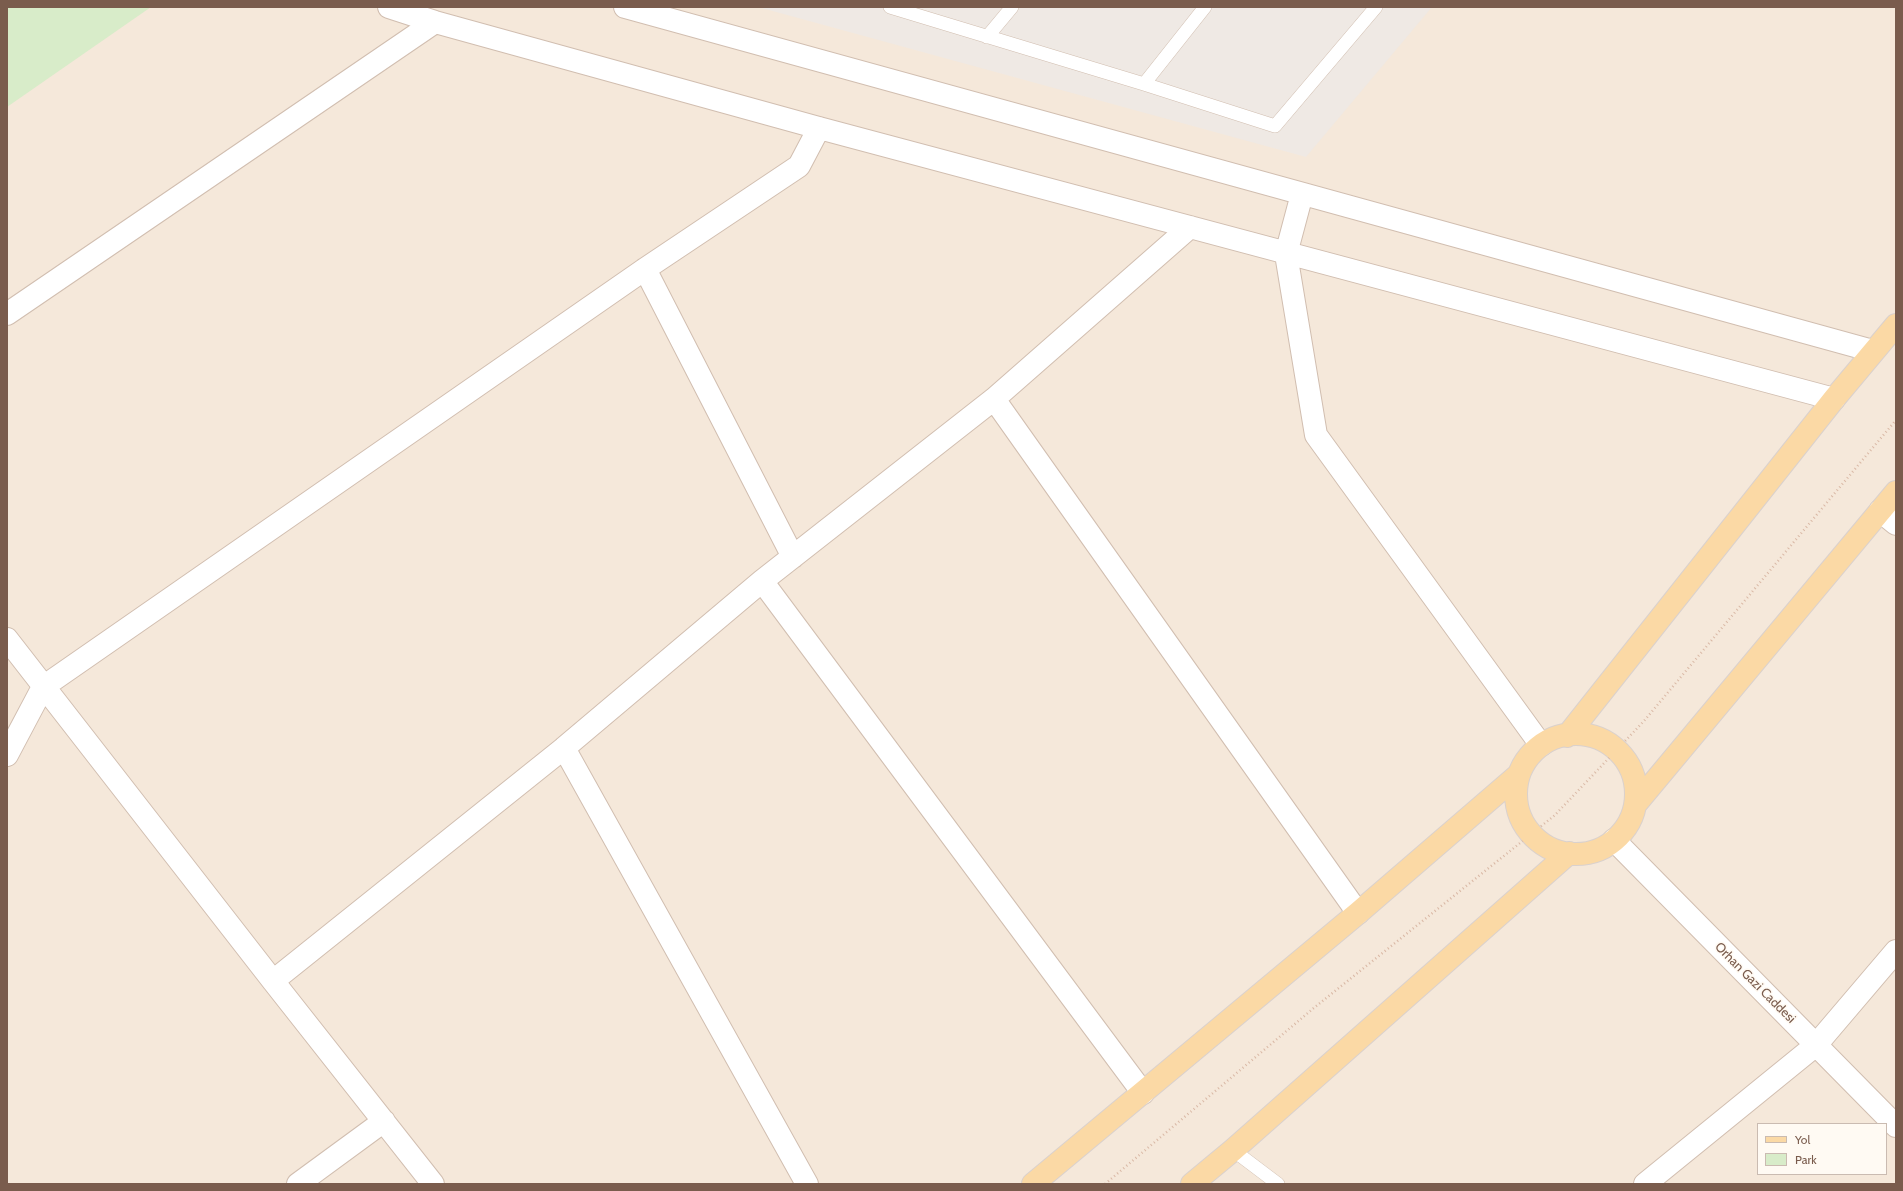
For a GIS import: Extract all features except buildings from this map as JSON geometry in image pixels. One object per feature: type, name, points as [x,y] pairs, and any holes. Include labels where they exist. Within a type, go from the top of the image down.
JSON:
[{"type":"main road","points":[[1567,736],[1834,399],[1896,325]]},
{"type":"main road","points":[[1635,805],[1888,518],[1896,492]]},
{"type":"main road","points":[[1033,1184],[1358,912],[1518,775],[1527,759],[1541,745],[1558,737],[1576,734],[1597,738],[1616,750],[1628,764],[1635,784],[1635,805],[1628,825],[1614,840],[1596,851],[1576,854],[1557,852],[1540,843],[1527,830],[1518,813],[1515,794],[1518,775]]},
{"type":"main road","points":[[1192,1184],[1233,1150],[1569,853]]},
{"type":"street","points":[[389,7],[435,22],[820,128],[1286,254],[1834,399]]},
{"type":"street","points":[[624,7],[1873,351]]},
{"type":"street","points":[[7,314],[435,22]]},
{"type":"street","points":[[7,755],[43,686],[645,269],[799,166],[820,128]]},
{"type":"street","points":[[1302,194],[1286,254],[1316,435],[1541,745]]},
{"type":"street","points":[[273,981],[564,748],[762,581],[994,399],[1190,227]]},
{"type":"street","points":[[645,269],[793,557]]},
{"type":"street","points":[[994,399],[1358,912]]},
{"type":"street","points":[[762,581],[1143,1093]]},
{"type":"street","points":[[7,639],[433,1184]]},
{"type":"street","points":[[564,748],[807,1184]]},
{"type":"street","name":"Orhan Gazi Caddesi","points":[[1614,840],[1896,1126]]},
{"type":"street","points":[[1645,1184],[1816,1045],[1896,951]]},
{"type":"street","points":[[298,1184],[384,1121]]},
{"type":"lane","points":[[890,7],[1144,84],[1275,126],[1376,7]]},
{"type":"lane","points":[[987,37],[1012,7]]},
{"type":"lane","points":[[1144,84],[1205,7]]},
{"type":"lane","points":[[1233,1150],[1278,1184]]},
{"type":"path","points":[[1105,1184],[1315,1007],[1555,814],[1649,714],[1896,420]]},
{"type":"shaded area","points":[[7,7],[1896,7],[1896,1184],[7,1184]]},
{"type":"shaded area","points":[[758,7],[1432,7],[1306,157]]},
{"type":"green space","points":[[7,7],[151,7],[7,107]]}]
